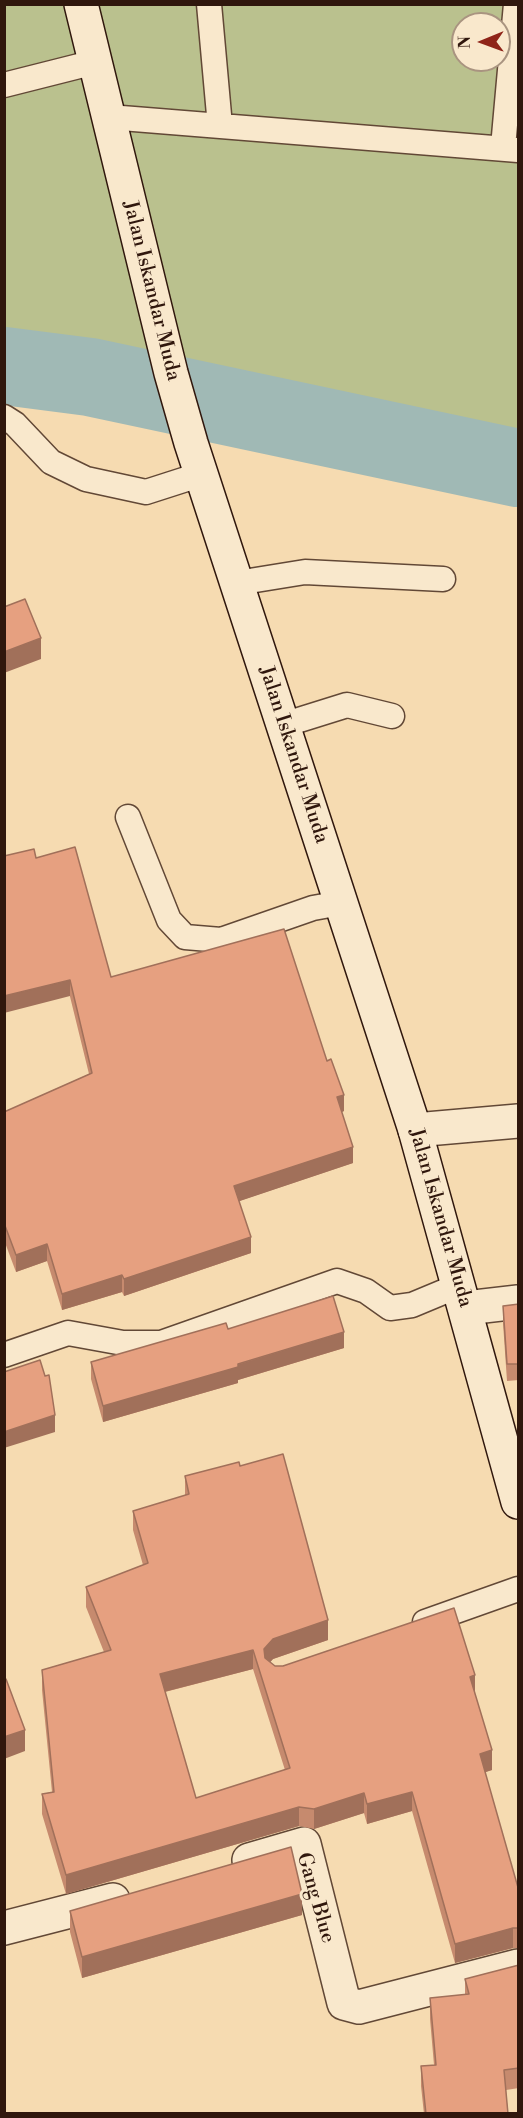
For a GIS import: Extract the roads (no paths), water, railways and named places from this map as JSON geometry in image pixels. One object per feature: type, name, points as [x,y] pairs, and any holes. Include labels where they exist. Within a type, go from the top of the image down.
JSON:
[{"type":"street","name":"Jalan Iskandar Muda","points":[[81,4],[171,373],[191,443],[415,1130],[519,1502]]},
{"type":"street","points":[[415,1130],[519,1121]]},
{"type":"street","points":[[463,1296],[519,1302]]},
{"type":"street","name":"Gang Blue","points":[[224,1867],[304,1844],[344,2003],[350,2006],[359,2007],[519,1966]]},
{"type":"street","points":[[4,1928],[144,1890]]},
{"type":"lane","points":[[209,4],[220,126]]},
{"type":"lane","points":[[109,117],[511,148],[516,4]]},
{"type":"lane","points":[[4,85],[95,62]]},
{"type":"lane","points":[[4,417],[15,424],[51,462],[86,479],[146,492],[202,474]]},
{"type":"lane","points":[[237,583],[304,572],[443,579]]},
{"type":"lane","points":[[283,725],[347,705],[392,716]]},
{"type":"lane","points":[[128,817],[169,920],[185,937],[221,940],[313,908],[341,903]]},
{"type":"lane","points":[[4,1355],[68,1333],[123,1343],[161,1343],[337,1281],[366,1291],[390,1308],[463,1296]]},
{"type":"lane","points":[[401,1630],[519,1589]]},
{"type":"waterway","points":[[4,366],[90,377],[518,468]]}]
